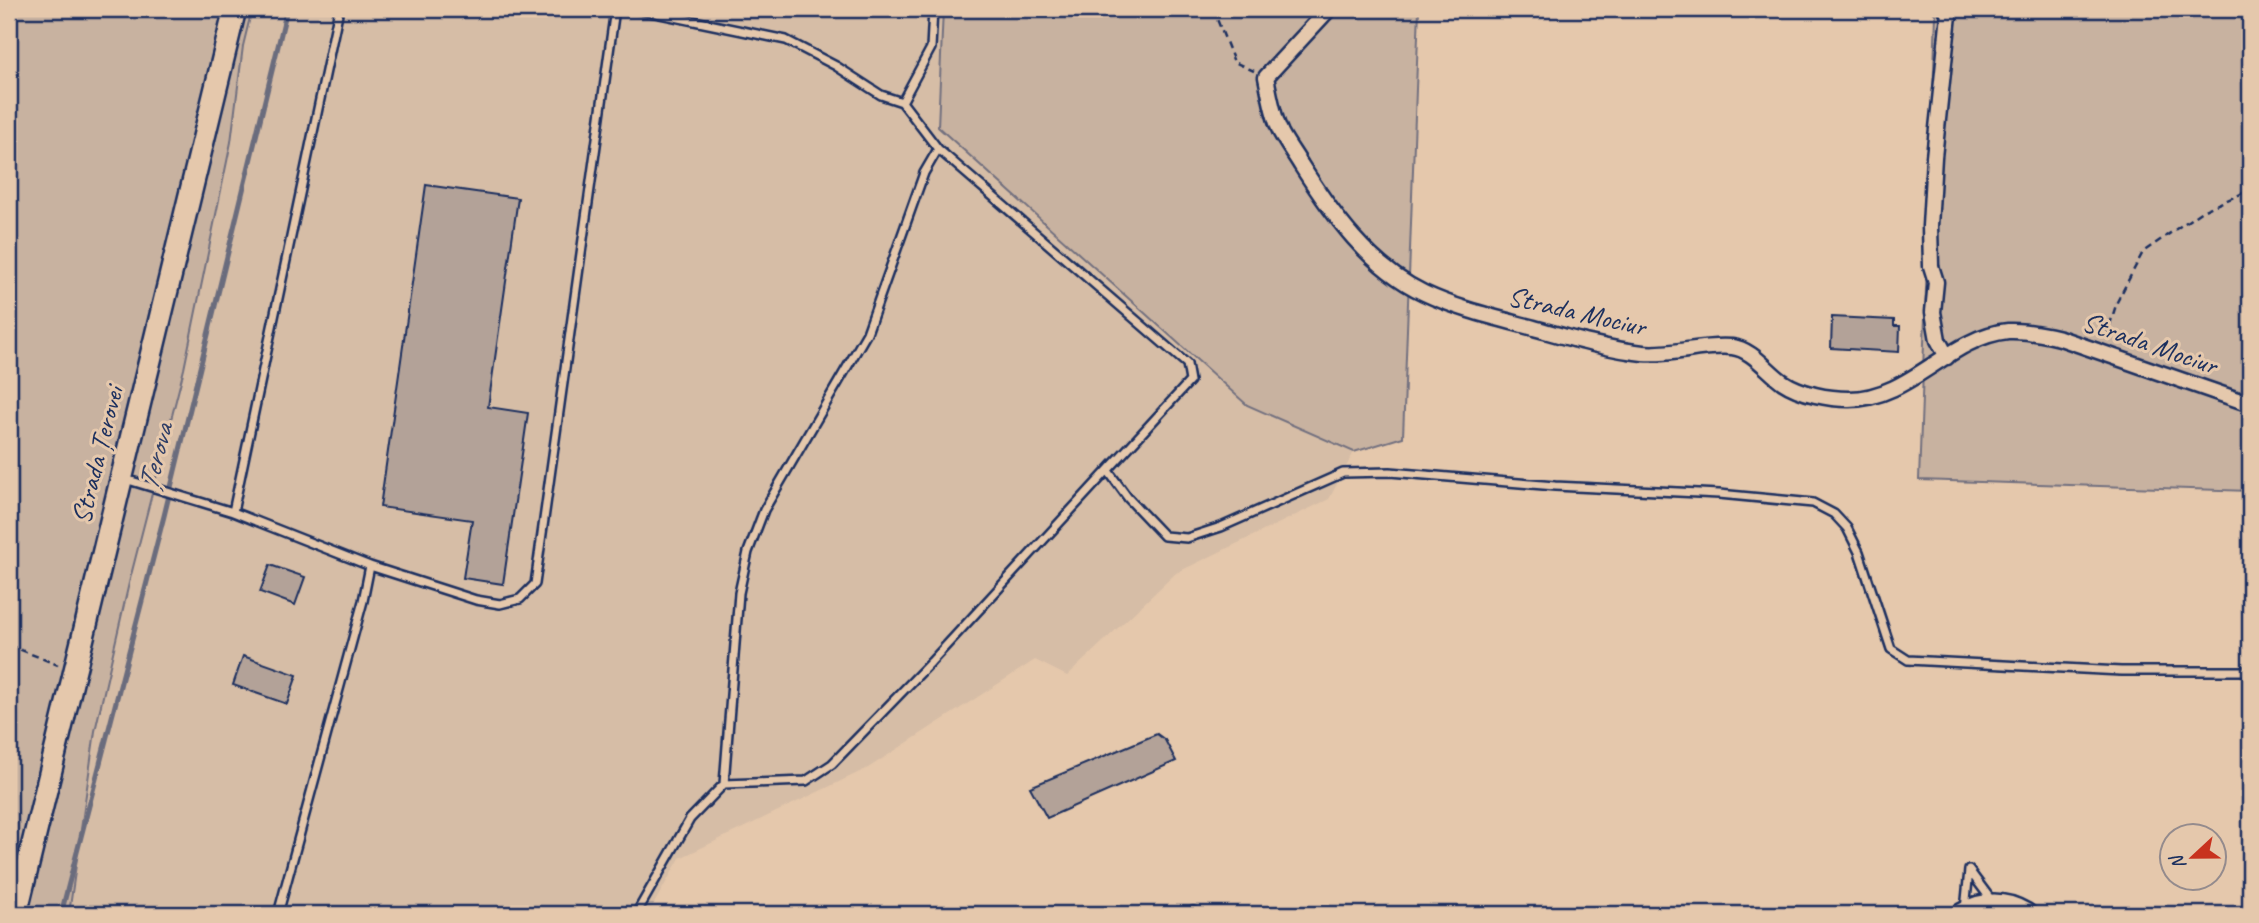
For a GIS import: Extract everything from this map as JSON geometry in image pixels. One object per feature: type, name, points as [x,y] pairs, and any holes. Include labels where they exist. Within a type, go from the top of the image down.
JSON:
[{"type":"street","name":"Strada Țerovei","points":[[16,914],[234,9]]},
{"type":"street","points":[[1266,77],[1329,9]]},
{"type":"street","points":[[1946,9],[1949,15],[1934,158],[1930,226],[1931,266],[1936,282],[1933,312],[1938,340],[1947,357]]},
{"type":"street","name":"Strada Mociur","points":[[1266,77],[1281,132],[1325,203],[1359,244],[1388,271],[1423,293],[1471,311],[1580,341],[1643,353],[1669,353],[1702,346],[1735,347],[1749,354],[1785,384],[1816,395],[1851,399],[1895,389],[1979,339],[2007,331],[2037,332],[2101,350],[2250,404]]},
{"type":"street","points":[[1964,913],[1979,906],[1995,904],[2010,906],[2025,914]]},
{"type":"lane","points":[[233,512],[338,9]]},
{"type":"lane","points":[[121,477],[233,512],[370,566],[476,600],[500,604],[520,598],[535,584],[615,9]]},
{"type":"lane","points":[[636,9],[786,40],[836,66],[881,95],[902,102],[938,149],[1187,364],[1190,381],[1109,472],[832,764],[806,781],[724,784]]},
{"type":"lane","points":[[902,102],[931,48],[933,9]]},
{"type":"lane","points":[[635,914],[691,819],[724,784],[739,593],[748,552],[764,510],[867,333],[923,173],[938,149]]},
{"type":"lane","points":[[1109,472],[1128,498],[1164,536],[1187,538],[1221,527],[1343,473],[1390,472],[1555,486],[1719,494],[1813,503],[1834,514],[1847,528],[1859,552],[1891,649],[1908,660],[2120,671],[2250,671]]},
{"type":"lane","points":[[278,914],[363,601],[370,566]]},
{"type":"lane","points":[[1964,913],[1969,870],[1995,904]]},
{"type":"path","points":[[1213,9],[1234,62],[1266,77]]},
{"type":"path","points":[[2101,350],[2117,302],[2143,252],[2202,211],[2250,190]]},
{"type":"path","points":[[9,645],[74,671]]},
{"type":"shaded area","points":[[9,9],[252,9],[243,46],[231,142],[184,369],[129,583],[95,731],[69,914],[9,914]]},
{"type":"shaded area","points":[[252,9],[943,9],[938,127],[1247,405],[1354,452],[1329,499],[1176,573],[1067,676],[1035,660],[868,768],[680,858],[648,914],[69,914],[95,731],[129,583],[184,369],[231,142],[243,46]]},
{"type":"shaded area","points":[[943,9],[1419,9],[1403,437],[1354,452],[1247,405],[938,127]]},
{"type":"shaded area","points":[[1931,9],[2250,9],[2250,491],[1919,480],[1936,15]]},
{"type":"building","points":[[426,185],[518,198],[488,407],[528,413],[503,584],[463,578],[472,520],[380,507]]},
{"type":"building","points":[[1832,317],[1894,320],[1894,326],[1900,326],[1899,352],[1831,348]]},
{"type":"building","points":[[270,565],[305,577],[295,605],[260,592]]},
{"type":"building","points":[[243,656],[297,675],[287,704],[233,685]]},
{"type":"building","points":[[1157,734],[1165,740],[1176,761],[1047,818],[1030,787]]},
{"type":"waterway","name":"Țerova","points":[[61,914],[164,516],[287,9]]}]
